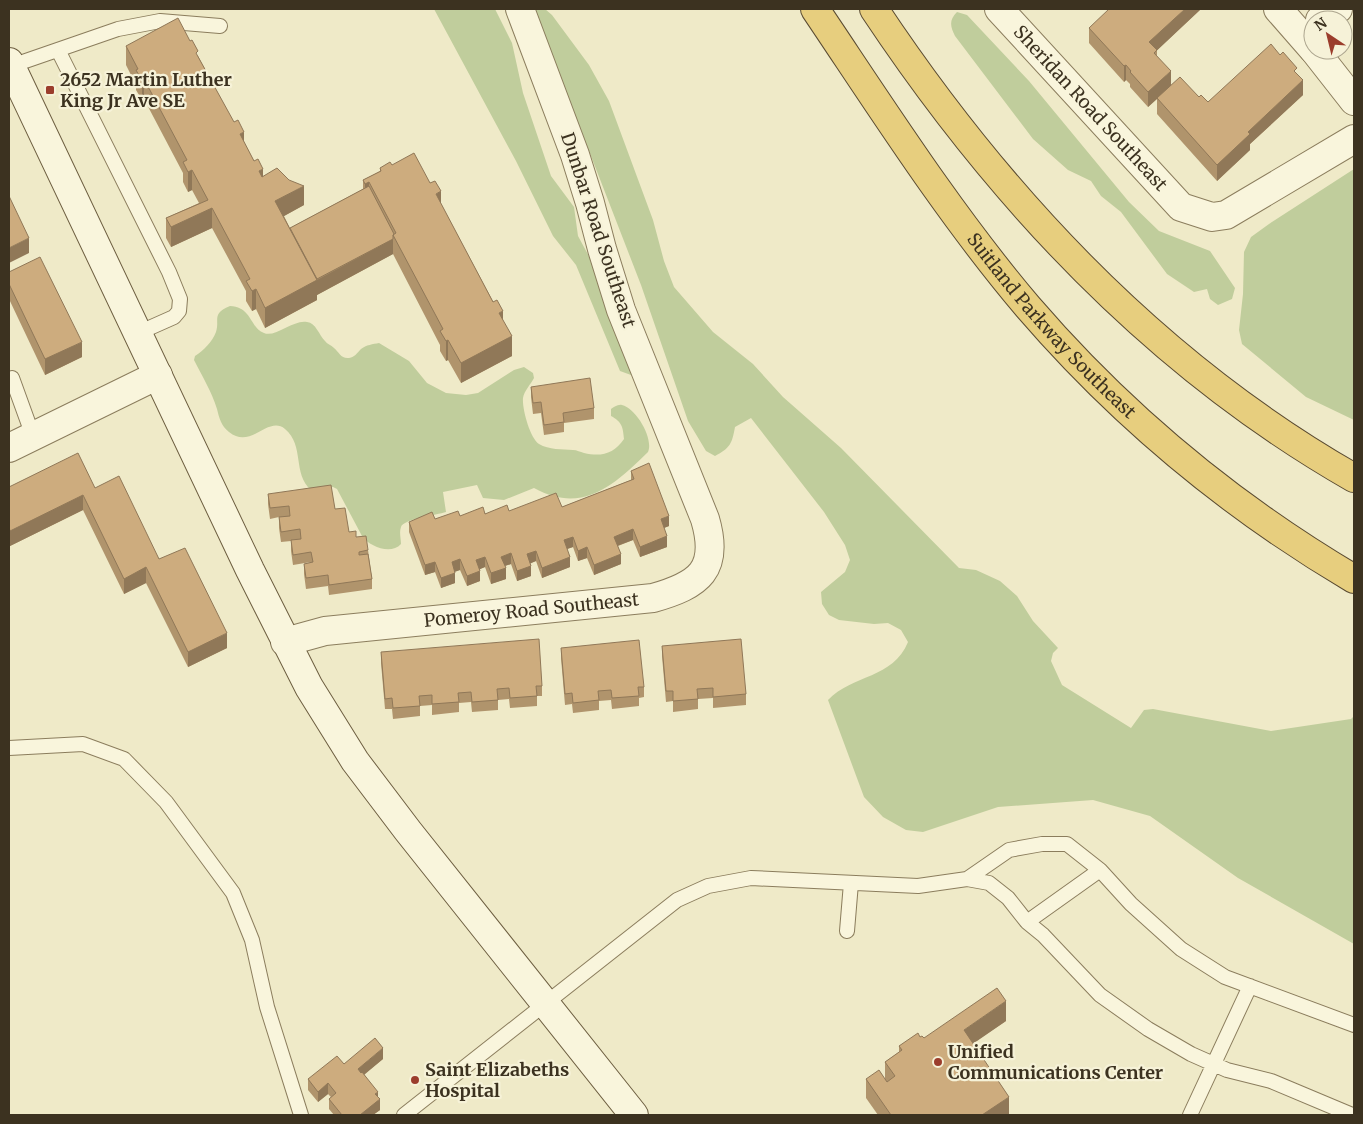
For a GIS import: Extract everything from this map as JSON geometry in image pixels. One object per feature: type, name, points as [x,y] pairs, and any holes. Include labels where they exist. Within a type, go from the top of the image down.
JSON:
[{"type":"highway","name":"Suitland Parkway Southeast","points":[[815,9],[909,150],[1027,306],[1058,341],[1128,411],[1199,472],[1273,528],[1354,578]]},
{"type":"highway","points":[[874,9],[950,118],[1013,194],[1079,266],[1149,331],[1228,395],[1266,423],[1354,478]]},
{"type":"street","name":"Dunbar Road Southeast","points":[[520,9],[575,155],[621,310],[700,507]]},
{"type":"street","name":"Sheridan Road Southeast","points":[[999,9],[1181,207],[1212,217],[1226,215],[1354,139]]},
{"type":"street","points":[[1278,9],[1303,28]]},
{"type":"street","points":[[1328,60],[1354,101]]},
{"type":"street","points":[[10,64],[309,687],[355,761],[408,831],[634,1115]]},
{"type":"street","points":[[9,448],[158,375]]},
{"type":"street","name":"Pomeroy Road Southeast","points":[[286,642],[325,631],[654,598],[669,594],[692,583],[704,570],[708,562],[708,530],[700,507]]},
{"type":"lane","points":[[10,64],[118,29],[160,21],[220,26]]},
{"type":"lane","points":[[58,50],[169,272],[180,299],[179,311],[174,317],[138,332]]},
{"type":"lane","points":[[12,378],[33,436]]},
{"type":"lane","points":[[9,748],[84,744],[124,759],[166,802],[233,893],[252,940],[267,1007],[301,1115]]},
{"type":"lane","points":[[967,879],[1009,850],[1042,844],[1067,844],[1100,870],[1132,904],[1181,949],[1225,977],[1354,1025]]},
{"type":"lane","points":[[1027,922],[1100,870]]},
{"type":"lane","points":[[404,1115],[677,900],[708,886],[752,878],[918,886],[967,879],[990,883],[1008,898],[1027,922],[1043,935],[1100,995],[1148,1029],[1191,1054],[1227,1070],[1271,1081],[1352,1115]]},
{"type":"lane","points":[[847,931],[851,883]]},
{"type":"lane","points":[[1190,1115],[1250,986]]},
{"type":"green space","points":[[434,9],[495,9],[512,43],[523,93],[551,176],[574,207],[578,236],[610,295],[632,360],[631,375],[620,371],[576,265],[553,236],[516,161]]},
{"type":"green space","points":[[534,9],[545,9],[552,15],[589,65],[609,101],[653,220],[664,261],[674,287],[713,332],[753,364],[783,397],[841,448],[959,568],[976,570],[1000,581],[1017,596],[1033,621],[1058,648],[1053,653],[1051,661],[1062,685],[1131,728],[1144,710],[1153,709],[1271,731],[1351,719],[1354,716],[1354,944],[1238,878],[1150,816],[1093,800],[998,807],[923,832],[906,830],[883,817],[864,797],[828,700],[849,685],[883,670],[893,663],[908,642],[901,630],[888,623],[874,624],[839,620],[829,615],[822,604],[821,592],[845,572],[850,560],[845,545],[824,512],[751,418],[735,427],[730,445],[715,456],[706,451],[688,421],[641,285]]},
{"type":"green space","points":[[957,12],[967,15],[1029,81],[1129,202],[1159,231],[1210,251],[1235,288],[1232,299],[1218,305],[1210,299],[1207,289],[1194,292],[1167,274],[1121,212],[1101,196],[1091,181],[1068,170],[1033,139],[955,36],[951,23]]},
{"type":"green space","points":[[1354,169],[1354,420],[1306,397],[1242,344],[1239,330],[1243,294],[1244,252],[1251,237]]},
{"type":"green space","points":[[230,306],[243,310],[259,330],[268,334],[296,323],[310,323],[326,342],[346,358],[353,357],[365,347],[379,343],[409,361],[427,383],[446,393],[466,395],[478,393],[514,370],[524,367],[533,373],[534,378],[523,398],[524,409],[530,430],[539,444],[551,448],[574,450],[596,455],[607,453],[616,448],[624,439],[621,425],[618,420],[611,416],[611,409],[621,405],[627,407],[638,418],[646,432],[649,446],[648,452],[610,485],[583,497],[552,496],[534,488],[504,500],[483,498],[477,485],[443,492],[446,512],[403,524],[400,531],[401,544],[397,547],[386,549],[375,546],[362,536],[337,489],[333,487],[311,490],[305,483],[295,443],[285,429],[279,426],[272,426],[245,437],[229,432],[222,424],[207,384],[194,360],[195,356],[207,346],[214,336],[218,314]]},
{"type":"building","points":[[1109,9],[1185,9],[1149,42],[1157,50],[1154,53],[1171,71],[1148,92],[1126,65],[1124,66],[1089,28]]},
{"type":"building","points":[[178,18],[190,41],[192,40],[198,51],[196,53],[234,122],[238,120],[244,132],[240,134],[254,161],[258,159],[263,169],[259,171],[262,177],[277,168],[289,180],[304,186],[275,201],[317,280],[265,308],[256,289],[252,291],[246,281],[250,279],[212,208],[171,227],[166,218],[208,200],[192,170],[188,172],[183,162],[187,160],[144,79],[142,81],[136,70],[138,69],[126,46]]},
{"type":"building","points":[[1271,44],[1280,55],[1283,52],[1297,68],[1294,71],[1303,80],[1248,132],[1250,134],[1217,165],[1157,98],[1180,77],[1199,97],[1201,95],[1208,102]]},
{"type":"building","points":[[414,153],[430,183],[435,181],[441,191],[436,194],[493,302],[497,300],[503,311],[499,313],[512,336],[461,363],[448,340],[446,341],[440,331],[443,329],[393,235],[396,233],[369,182],[365,184],[363,180],[381,171],[380,168],[390,162],[392,165]]},
{"type":"building","points":[[369,186],[394,234],[393,239],[317,279],[290,228]]},
{"type":"building","points":[[9,196],[29,238],[9,248]]},
{"type":"building","points":[[40,257],[82,342],[45,359],[9,284],[9,272]]},
{"type":"building","points":[[590,378],[594,408],[563,413],[564,422],[544,425],[541,402],[533,403],[531,387]]},
{"type":"building","points":[[78,453],[95,488],[119,476],[159,559],[185,548],[227,633],[188,652],[146,567],[124,579],[83,495],[10,531],[9,487]]},
{"type":"building","points":[[649,463],[669,516],[661,519],[667,536],[640,547],[633,529],[614,537],[621,554],[594,565],[587,547],[578,551],[573,537],[564,540],[570,557],[542,568],[536,551],[527,554],[531,566],[517,571],[511,553],[501,557],[506,568],[491,573],[485,557],[476,560],[480,571],[467,576],[460,559],[452,562],[455,573],[441,578],[435,562],[425,565],[409,522],[432,512],[435,519],[458,511],[460,516],[483,507],[485,514],[507,505],[509,511],[556,493],[562,507],[634,479],[631,471]]},
{"type":"building","points":[[331,485],[335,509],[345,508],[349,532],[356,531],[356,537],[366,536],[368,550],[359,552],[359,555],[368,554],[372,579],[329,585],[328,575],[306,578],[304,564],[313,562],[311,552],[293,555],[291,540],[301,539],[300,529],[281,532],[279,517],[290,516],[289,506],[270,508],[268,494]]},
{"type":"building","points":[[539,639],[542,686],[536,686],[537,696],[510,698],[509,688],[497,689],[498,700],[472,702],[471,692],[458,693],[459,702],[432,704],[432,695],[419,696],[420,706],[393,708],[392,698],[385,699],[381,652]]},
{"type":"building","points":[[741,639],[746,694],[713,697],[713,688],[697,689],[698,699],[673,701],[673,691],[666,691],[662,646]]},
{"type":"building","points":[[639,640],[644,687],[638,687],[639,696],[612,698],[611,690],[598,691],[599,700],[573,703],[572,693],[565,694],[561,648]]},
{"type":"building","name":"Unified Communications Center","points":[[997,988],[1006,1001],[964,1030],[1009,1097],[982,1115],[891,1115],[866,1079],[879,1070],[887,1082],[895,1076],[885,1062],[902,1050],[899,1046],[918,1033],[920,1037],[924,1038]]},
{"type":"building","points":[[375,1038],[383,1048],[358,1069],[378,1092],[375,1094],[380,1099],[360,1115],[342,1115],[329,1099],[336,1093],[328,1083],[318,1092],[308,1079],[337,1056],[344,1064]]},
{"type":"place","name":"2652 Martin Luther King Jr Ave SE","points":[[50,90]]},
{"type":"place","name":"Unified Communications Center","points":[[938,1062]]},
{"type":"place","name":"Saint Elizabeths Hospital","points":[[415,1080]]}]
